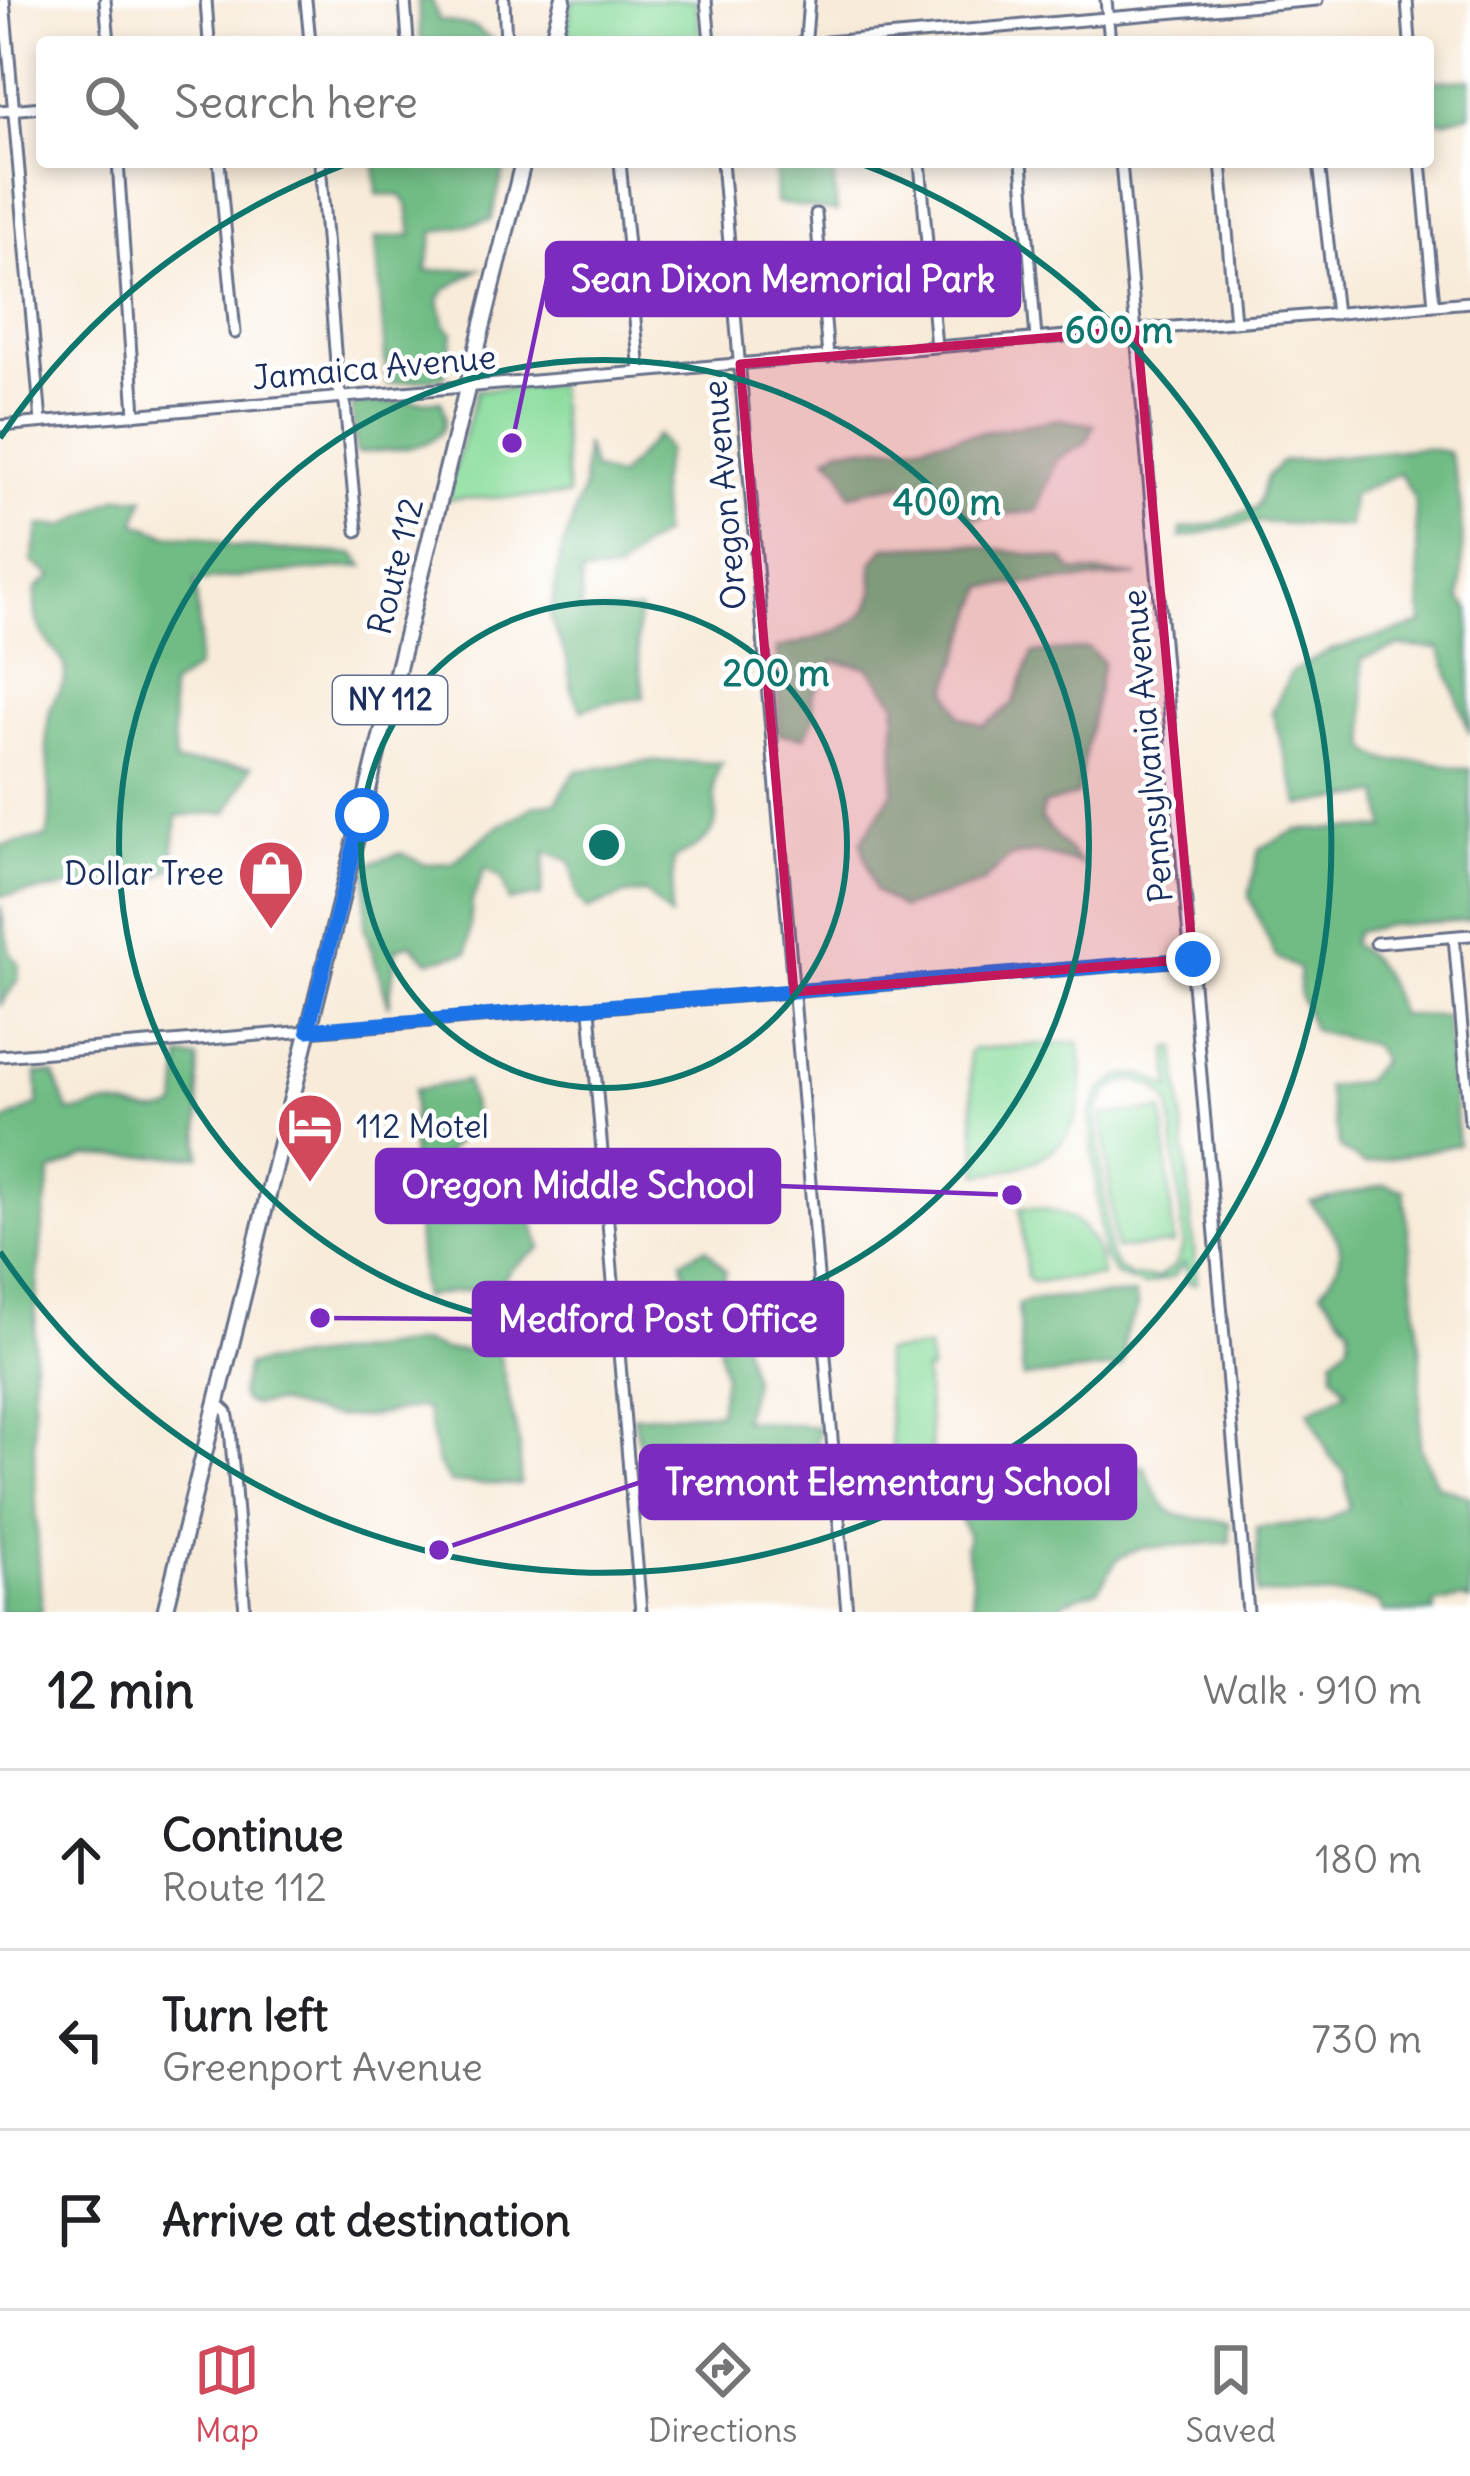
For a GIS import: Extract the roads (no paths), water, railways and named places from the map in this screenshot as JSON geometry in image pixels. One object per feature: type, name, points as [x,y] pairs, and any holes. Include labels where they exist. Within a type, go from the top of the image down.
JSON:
[{"type":"main road","points":[[553,36],[562,0]]},
{"type":"main road","name":"Route 112","points":[[165,1612],[522,168]]},
{"type":"street","points":[[4,0],[41,422]]},
{"type":"street","points":[[105,0],[108,36]]},
{"type":"street","points":[[206,0],[209,36]]},
{"type":"street","points":[[306,0],[309,36]]},
{"type":"street","points":[[405,0],[408,36]]},
{"type":"street","points":[[504,0],[506,36]]},
{"type":"street","points":[[706,0],[709,36]]},
{"type":"street","points":[[803,36],[808,0]]},
{"type":"street","points":[[1106,0],[1109,36]]},
{"type":"street","points":[[896,36],[1312,0]]},
{"type":"street","points":[[1407,0],[1410,36]]},
{"type":"street","points":[[0,111],[36,108]]},
{"type":"street","points":[[118,168],[135,414]]},
{"type":"street","points":[[220,168],[235,333]]},
{"type":"street","points":[[321,168],[357,531]]},
{"type":"street","points":[[621,168],[640,372]]},
{"type":"street","name":"Oregon Avenue","points":[[723,168],[847,1612]]},
{"type":"street","points":[[921,168],[936,347]]},
{"type":"street","points":[[1022,168],[1036,339]]},
{"type":"street","name":"Pennsylvania Avenue","points":[[1122,168],[1248,1612]]},
{"type":"street","points":[[1222,168],[1235,322]]},
{"type":"street","points":[[1320,168],[1336,314]]},
{"type":"street","points":[[1422,168],[1434,305]]},
{"type":"street","points":[[816,214],[828,357]]},
{"type":"street","name":"Jamaica Avenue","points":[[0,425],[1470,302]]},
{"type":"street","points":[[1376,943],[1470,935]]},
{"type":"street","points":[[1454,937],[1470,1120]]},
{"type":"street","points":[[0,1057],[1193,959]]},
{"type":"street","points":[[590,1010],[641,1612]]},
{"type":"street","points":[[216,1402],[227,1412],[230,1428],[245,1612]]},
{"type":"place","name":"Sean Dixon Memorial Park","points":[[512,443]]},
{"type":"place","name":"Dollar Tree","points":[[271,932]]},
{"type":"place","name":"112 Motel","points":[[310,1185]]},
{"type":"place","name":"Oregon Middle School","points":[[1012,1195]]},
{"type":"place","name":"Medford Post Office","points":[[320,1318]]},
{"type":"place","name":"Tremont Elementary School","points":[[439,1550]]}]
